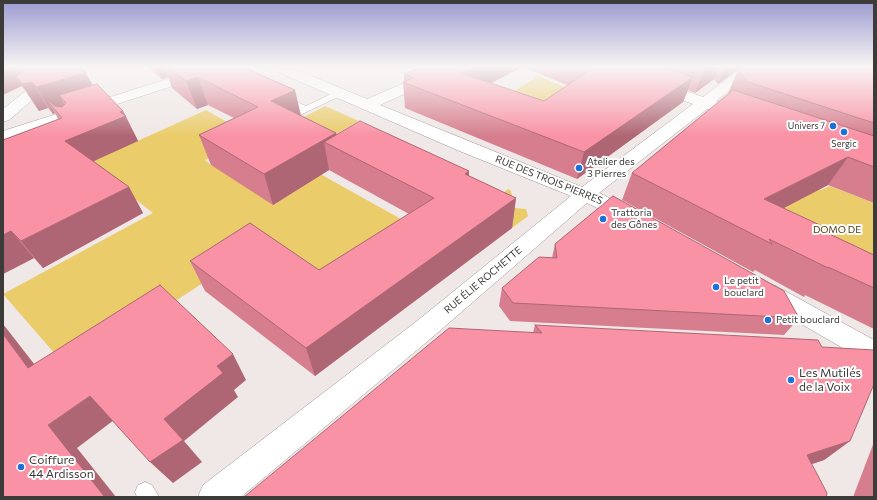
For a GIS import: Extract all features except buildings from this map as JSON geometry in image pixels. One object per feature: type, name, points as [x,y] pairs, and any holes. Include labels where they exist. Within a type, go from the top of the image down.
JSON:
[{"type":"street","points":[[3,117],[37,89]]},
{"type":"street","points":[[3,136],[21,129],[67,121],[107,99],[140,89]]},
{"type":"street","name":"RUE DES TROIS PIERRES","points":[[330,89],[492,158],[585,194],[615,207],[648,226]]},
{"type":"street","points":[[367,105],[402,89]]},
{"type":"street","points":[[667,89],[731,112]]},
{"type":"street","name":"RUE ÉLIE ROCHETTE","points":[[215,497],[426,328],[585,194],[723,89]]},
{"type":"street","points":[[3,126],[21,129]]},
{"type":"street","points":[[753,285],[874,353]]},
{"type":"street","points":[[426,328],[457,330]]},
{"type":"street","points":[[823,350],[874,353]]},
{"type":"lane","points":[[273,96],[303,110],[339,93]]},
{"type":"green space","points":[[517,89],[570,89],[584,95],[562,111],[487,108]]},
{"type":"green space","points":[[325,106],[359,121],[325,140],[279,130]]},
{"type":"green space","points":[[206,110],[252,136],[205,160],[211,165],[322,175],[426,233],[336,294],[263,244],[69,370],[3,294],[153,213],[89,163]]},
{"type":"green space","name":"DOMO DE","points":[[730,177],[789,177],[821,190],[830,186],[874,203],[874,286]]},
{"type":"green space","points":[[508,189],[511,191],[514,208],[526,209],[528,216],[512,228],[496,220],[498,198]]},
{"type":"place","name":"Univers 7","points":[[833,126]]},
{"type":"place","name":"Sergic","points":[[844,132]]},
{"type":"place","name":"Atelier des 3 Pierres","points":[[579,168]]},
{"type":"place","name":"Trattoria des Gônes","points":[[603,219]]},
{"type":"place","name":"Le petit bouclard","points":[[716,287]]},
{"type":"place","name":"Petit bouclard","points":[[768,320]]},
{"type":"place","name":"Les Mutilés de la Voix","points":[[791,380]]},
{"type":"place","name":"Coiffure 44 Ardisson","points":[[21,467]]}]
